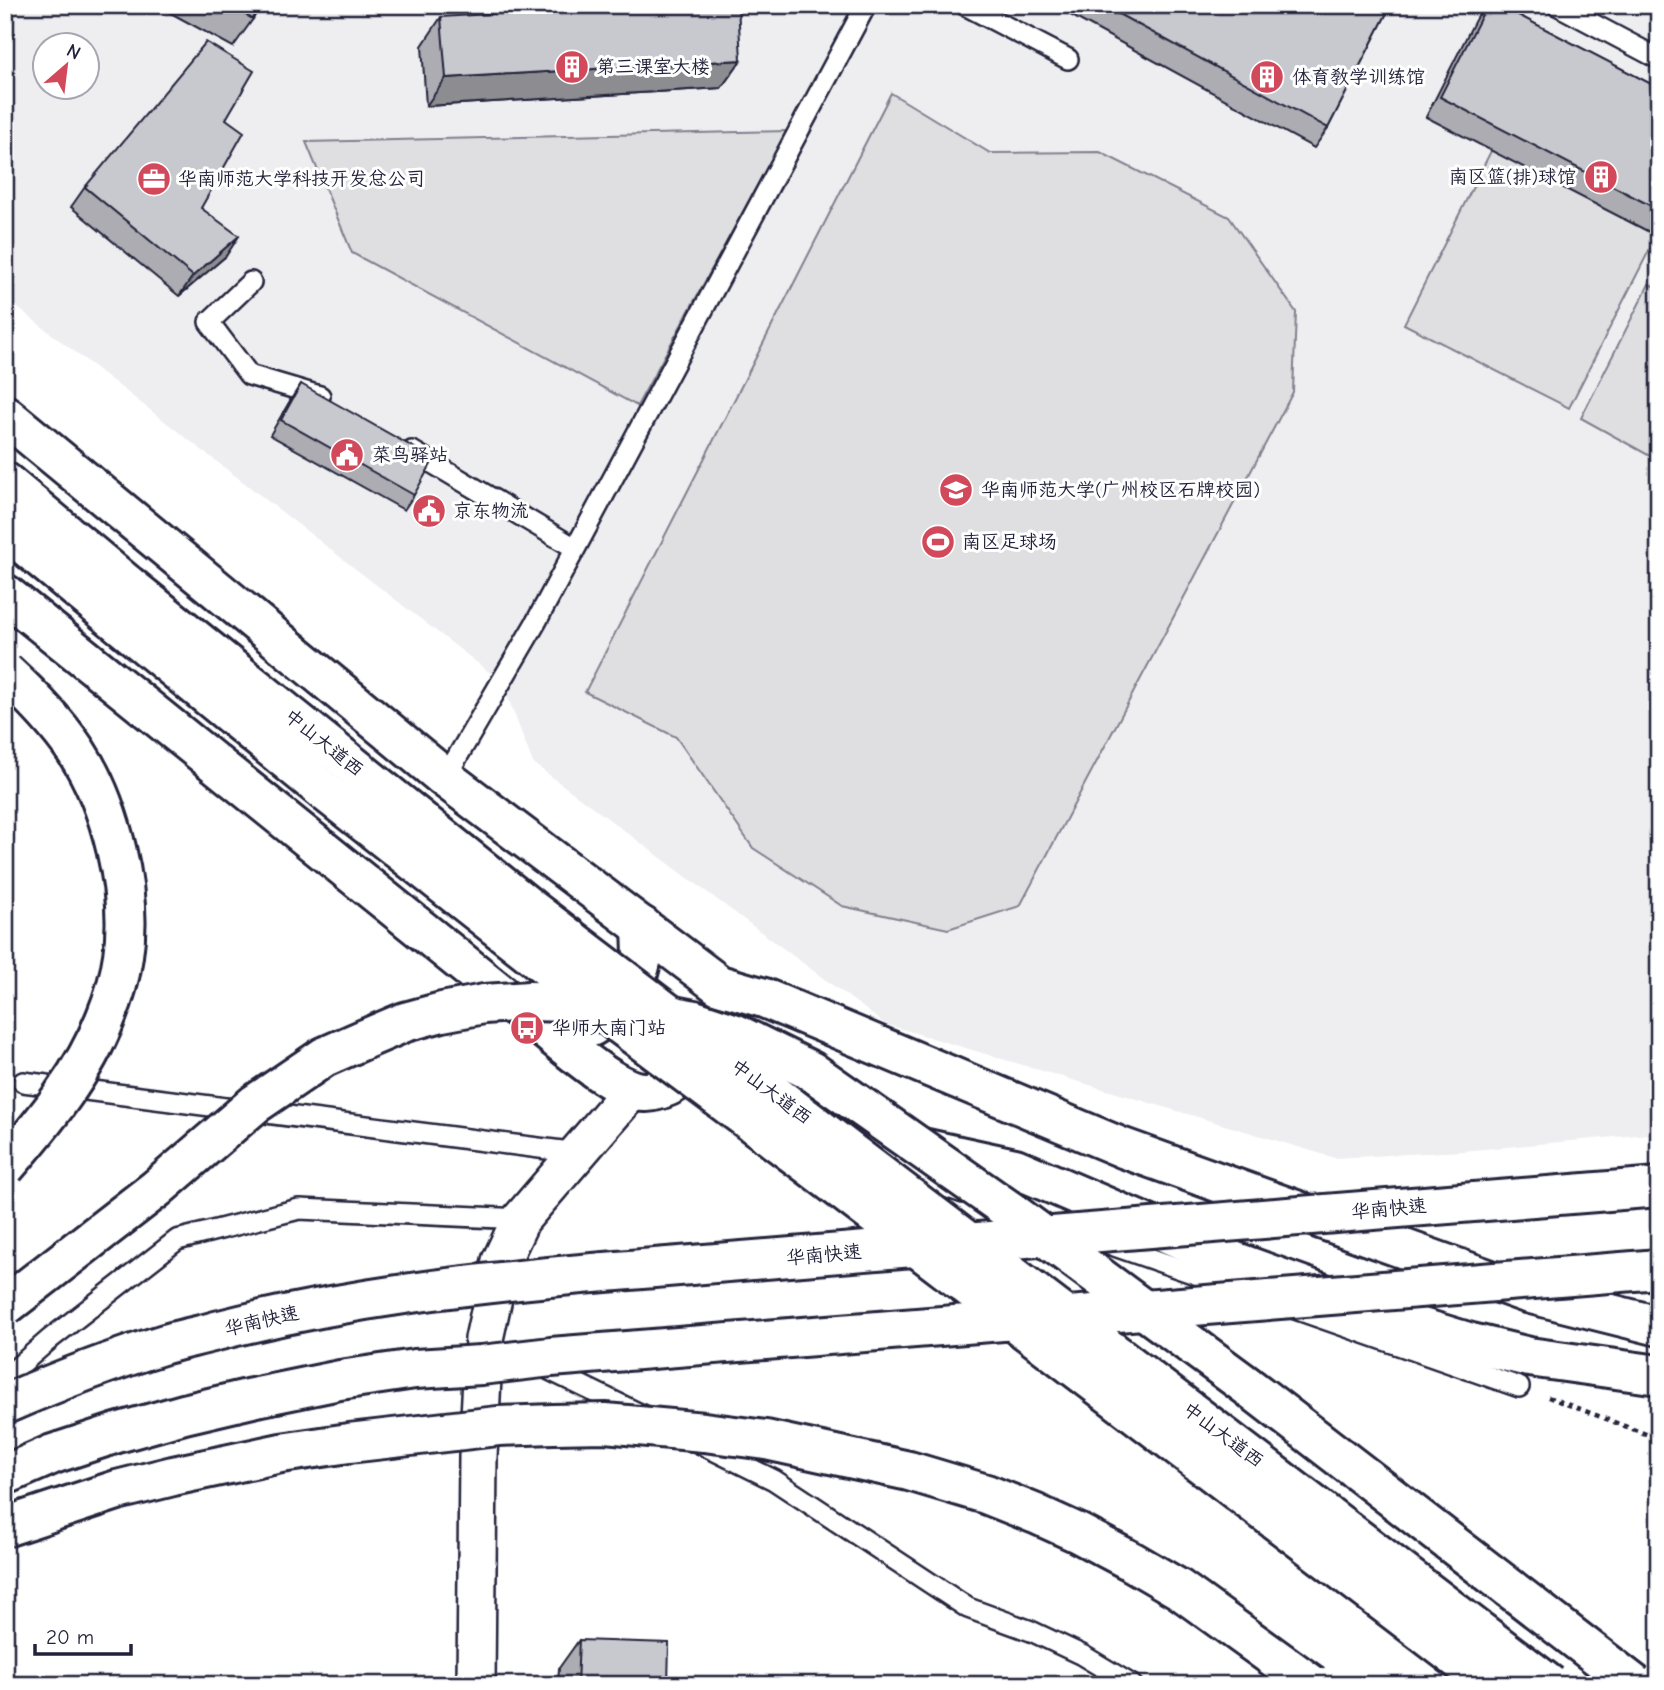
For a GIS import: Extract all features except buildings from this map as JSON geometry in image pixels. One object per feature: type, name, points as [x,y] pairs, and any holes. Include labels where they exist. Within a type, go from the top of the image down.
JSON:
[{"type":"main road","points":[[5,415],[445,778],[719,985],[764,998],[1122,1148],[1527,1293],[1659,1326]]},
{"type":"main road","name":"中山大道西","points":[[5,482],[116,598],[323,790],[621,1025],[799,1157],[1492,1685]]},
{"type":"main road","name":"中山大道西","points":[[5,529],[116,598],[531,909],[1550,1685]]},
{"type":"main road","points":[[5,594],[542,1027],[613,1081],[727,1089],[825,1127],[1015,1168],[1230,1260],[1405,1323],[1529,1357],[1659,1375]]},
{"type":"main road","points":[[5,672],[55,723],[77,753],[94,786],[118,854],[125,920],[124,954],[106,1019],[72,1082],[48,1116],[5,1167]]},
{"type":"main road","points":[[542,1027],[568,1030],[591,1027],[623,1007],[631,997],[638,976],[642,954],[642,926]]},
{"type":"main road","points":[[663,1083],[719,1038],[722,1025],[719,985]]},
{"type":"main road","points":[[5,1306],[156,1189],[264,1097],[324,1057],[365,1039],[442,1012],[484,1004],[529,1001],[609,1003],[694,1020],[736,1034],[811,1071],[1010,1211],[1256,1393],[1634,1685]]},
{"type":"main road","name":"华南快速","points":[[5,1404],[78,1373],[168,1343],[262,1319],[440,1288],[1659,1188]]},
{"type":"main road","points":[[5,1475],[53,1454],[184,1414],[340,1380],[415,1369],[1659,1269]]},
{"type":"main road","points":[[5,1527],[117,1490],[173,1476],[281,1453],[361,1442],[498,1426],[553,1424],[605,1423],[704,1432],[766,1440],[909,1471],[1011,1504],[1078,1533],[1179,1589],[1312,1685]]},
{"type":"street","points":[[476,1685],[478,1456],[484,1339],[501,1261],[522,1219],[578,1153],[663,1083]]},
{"type":"lane","points":[[445,778],[509,671],[866,5]]},
{"type":"lane","points":[[965,5],[1068,58]]},
{"type":"lane","points":[[1557,5],[1658,57]]},
{"type":"lane","points":[[251,282],[209,322],[249,375],[318,395],[330,402]]},
{"type":"lane","points":[[400,444],[575,548]]},
{"type":"lane","points":[[23,1082],[578,1153]]},
{"type":"lane","points":[[663,1083],[1519,1387]]},
{"type":"lane","points":[[5,1378],[50,1339],[177,1240],[299,1209],[522,1219]]},
{"type":"lane","points":[[484,1339],[774,1480],[968,1608],[1031,1631],[1082,1655],[1132,1685]]},
{"type":"path","points":[[1519,1387],[1659,1439]]},
{"type":"shaded area","name":"华南师范大学(广州校区石牌校园)","points":[[5,5],[1659,5],[1659,1133],[1462,1151],[1335,1158],[885,1024],[533,763],[502,682],[5,298]]},
{"type":"shaded area","name":"南区足球场","points":[[891,93],[990,153],[1100,152],[1229,217],[1296,312],[1293,392],[1020,906],[948,929],[842,906],[753,848],[676,737],[585,692]]},
{"type":"shaded area","points":[[787,131],[637,406],[352,253],[306,142]]},
{"type":"shaded area","points":[[1493,147],[1659,231],[1569,408],[1404,324]]},
{"type":"shaded area","points":[[1649,284],[1659,289],[1659,461],[1581,418]]},
{"type":"place","name":"第三课室大楼","points":[[572,67]]},
{"type":"place","name":"体育教学训练馆","points":[[1267,77]]},
{"type":"place","name":"南区篮(排)球馆","points":[[1601,177]]},
{"type":"place","name":"华南师范大学科技开发总公司","points":[[154,179]]},
{"type":"place","name":"菜鸟驿站","points":[[347,455]]},
{"type":"place","name":"华南师范大学(广州校区石牌校园)","points":[[956,490]]},
{"type":"place","name":"京东物流","points":[[429,511]]},
{"type":"place","name":"南区足球场","points":[[938,542]]},
{"type":"place","name":"华师大南门站","points":[[527,1028]]}]
